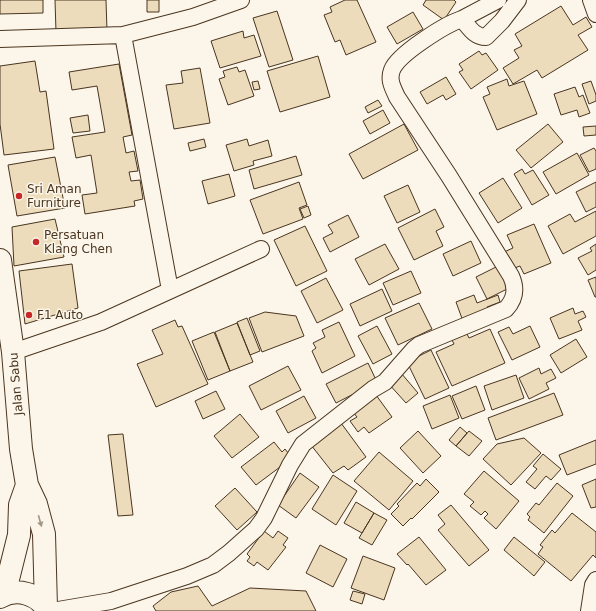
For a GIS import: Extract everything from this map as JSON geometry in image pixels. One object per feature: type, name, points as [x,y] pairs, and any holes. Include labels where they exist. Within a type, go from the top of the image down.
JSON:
[{"type":"street","points":[[0,39],[123,35],[194,17],[241,0]]},
{"type":"street","points":[[49,610],[111,601],[188,576],[213,565],[256,529],[264,518],[290,465],[303,444],[385,382],[414,349],[506,309],[510,304],[514,297],[515,290],[511,276],[391,84],[392,70],[396,63],[432,34],[452,22],[462,19],[498,0]]},
{"type":"street","points":[[462,19],[475,34],[479,37],[486,37],[502,21],[518,0]]},
{"type":"street","points":[[591,0],[596,14]]},
{"type":"street","points":[[123,35],[170,290]]},
{"type":"street","points":[[13,352],[101,322],[261,249]]},
{"type":"street","name":"Jalan Sabu","points":[[0,260],[13,352],[21,449],[27,485]]},
{"type":"street","points":[[27,485],[36,504],[44,534],[49,610]]},
{"type":"street","points":[[2,596],[19,535],[20,505],[27,485]]},
{"type":"street","points":[[590,611],[593,585],[596,580]]},
{"type":"street","points":[[2,596],[15,592],[27,593],[37,598],[49,610]]},
{"type":"street","points":[[590,611],[596,608]]},
{"type":"building","points":[[0,0],[43,0],[43,13],[0,14]]},
{"type":"building","points":[[55,0],[106,0],[107,31],[56,32]]},
{"type":"building","points":[[147,0],[159,0],[159,12],[147,12]]},
{"type":"building","points":[[345,0],[357,0],[376,42],[346,55],[340,40],[335,42],[324,15],[332,12],[330,7]]},
{"type":"building","points":[[426,0],[454,0],[456,2],[444,20],[423,5]]},
{"type":"building","points":[[561,6],[573,25],[586,17],[592,27],[578,35],[588,50],[542,78],[537,70],[513,84],[503,68],[519,58],[514,50],[522,46],[515,34]]},
{"type":"building","points":[[277,11],[293,60],[269,67],[253,18]]},
{"type":"building","points":[[413,12],[423,29],[397,44],[387,27]]},
{"type":"building","points":[[243,31],[244,38],[254,35],[261,56],[220,68],[211,41]]},
{"type":"building","points":[[479,51],[482,55],[486,53],[498,70],[471,89],[459,72],[463,70],[459,64]]},
{"type":"building","points":[[318,56],[330,97],[280,112],[267,71]]},
{"type":"building","points":[[35,61],[40,92],[46,91],[54,149],[4,155],[0,124],[0,66]]},
{"type":"building","points":[[119,64],[132,135],[123,137],[126,153],[134,151],[138,171],[129,172],[131,181],[140,180],[143,199],[134,201],[135,206],[85,214],[82,195],[97,193],[91,155],[76,158],[72,137],[105,132],[97,86],[72,90],[69,72]]},
{"type":"building","points":[[237,67],[239,72],[245,70],[254,96],[228,105],[219,79],[225,77],[223,71]]},
{"type":"building","points":[[200,68],[210,123],[174,129],[166,85],[183,83],[181,71]]},
{"type":"building","points":[[446,77],[456,94],[446,100],[443,95],[427,104],[420,92]]},
{"type":"building","points":[[507,79],[509,86],[524,81],[537,114],[497,130],[483,97],[490,94],[487,87]]},
{"type":"building","points":[[258,81],[260,89],[254,90],[252,82]]},
{"type":"building","points":[[591,81],[596,95],[596,101],[589,104],[582,84]]},
{"type":"building","points":[[575,87],[579,97],[583,95],[590,113],[579,117],[577,110],[561,115],[554,94]]},
{"type":"building","points":[[378,100],[382,106],[368,113],[365,107]]},
{"type":"building","points":[[383,110],[390,123],[370,134],[363,121]]},
{"type":"building","points":[[88,115],[90,131],[73,133],[70,118]]},
{"type":"building","points":[[404,124],[418,150],[363,179],[349,154]]},
{"type":"building","points":[[548,124],[563,142],[531,168],[516,150]]},
{"type":"building","points":[[596,126],[596,135],[584,136],[583,127]]},
{"type":"building","points":[[204,139],[206,147],[190,151],[188,143]]},
{"type":"building","points":[[247,139],[249,146],[268,140],[272,156],[253,161],[254,165],[234,171],[226,145]]},
{"type":"building","points":[[594,148],[596,151],[596,169],[589,172],[580,155]]},
{"type":"building","points":[[577,153],[589,175],[556,194],[543,172]]},
{"type":"building","points":[[296,156],[302,175],[254,189],[249,170]]},
{"type":"building","points":[[55,157],[65,208],[17,216],[8,165]]},
{"type":"building","points":[[522,169],[525,174],[533,170],[549,195],[532,205],[514,174]]},
{"type":"building","points":[[229,174],[235,196],[208,204],[202,181]]},
{"type":"building","points":[[503,178],[522,208],[498,223],[479,193]]},
{"type":"building","points":[[299,182],[307,205],[299,208],[303,219],[263,234],[250,200]]},
{"type":"building","points":[[596,182],[596,207],[586,212],[576,192]]},
{"type":"building","points":[[408,185],[420,212],[397,223],[384,196]]},
{"type":"building","points":[[308,206],[311,215],[304,218],[300,209]]},
{"type":"building","points":[[435,209],[444,227],[436,231],[443,246],[414,260],[398,228]]},
{"type":"building","points":[[596,211],[596,236],[563,254],[548,226],[570,214],[575,222]]},
{"type":"building","points":[[348,215],[359,237],[330,252],[323,238],[333,233],[328,225]]},
{"type":"building","name":"Persatuan Klang Chen","points":[[55,219],[64,257],[14,266],[12,227]]},
{"type":"building","points":[[534,224],[551,263],[524,274],[520,266],[512,269],[504,252],[513,248],[507,235]]},
{"type":"building","points":[[305,226],[327,271],[296,286],[274,240]]},
{"type":"building","points":[[471,241],[481,263],[453,276],[443,254]]},
{"type":"building","points":[[385,244],[399,269],[369,285],[355,259]]},
{"type":"building","points":[[596,244],[596,270],[588,275],[578,258],[592,251],[590,248]]},
{"type":"building","points":[[72,264],[78,308],[25,324],[19,271]]},
{"type":"building","points":[[500,265],[511,287],[487,299],[476,277]]},
{"type":"building","points":[[411,271],[421,293],[393,305],[383,283]]},
{"type":"building","points":[[596,277],[596,297],[595,297],[588,280]]},
{"type":"building","points":[[326,278],[343,310],[317,323],[301,291]]},
{"type":"building","points":[[382,289],[392,311],[360,326],[350,304]]},
{"type":"building","points":[[474,295],[477,303],[498,295],[500,302],[487,307],[490,315],[464,324],[456,302]]},
{"type":"building","points":[[419,303],[432,329],[398,345],[385,318]]},
{"type":"building","points":[[573,308],[575,314],[583,311],[586,317],[578,321],[582,330],[559,339],[550,318]]},
{"type":"building","points":[[265,312],[296,316],[304,336],[262,352],[249,318]]},
{"type":"building","points":[[247,318],[260,351],[250,355],[237,322]]},
{"type":"building","points":[[175,320],[178,327],[182,326],[208,384],[156,407],[137,364],[163,354],[152,330]]},
{"type":"building","points":[[339,322],[355,356],[322,373],[312,351],[316,348],[313,343],[325,337],[322,330]]},
{"type":"building","points":[[237,323],[253,362],[230,371],[215,332]]},
{"type":"building","points":[[377,326],[392,354],[373,364],[358,336]]},
{"type":"building","points":[[530,326],[540,347],[512,360],[498,332],[509,327],[513,334]]},
{"type":"building","points":[[490,329],[505,363],[452,386],[436,352],[454,344],[452,340],[467,334],[469,338]]},
{"type":"building","points":[[214,332],[230,371],[208,380],[192,341]]},
{"type":"building","points":[[576,339],[587,357],[561,373],[550,355]]},
{"type":"building","points":[[431,350],[449,388],[425,399],[407,362]]},
{"type":"building","points":[[368,363],[377,382],[336,403],[326,384]]},
{"type":"building","points":[[288,366],[301,390],[261,410],[249,386]]},
{"type":"building","points":[[539,368],[541,374],[551,369],[556,378],[546,383],[549,389],[529,399],[519,378]]},
{"type":"building","points":[[401,373],[418,393],[406,403],[388,383]]},
{"type":"building","points":[[516,375],[524,398],[492,410],[484,386]]},
{"type":"building","points":[[476,386],[485,410],[462,419],[452,396]]},
{"type":"building","points":[[216,391],[225,409],[203,419],[195,401]]},
{"type":"building","points":[[554,393],[563,415],[496,440],[488,418]]},
{"type":"building","points":[[376,395],[392,417],[369,433],[364,427],[358,432],[350,421],[357,417],[353,412]]},
{"type":"building","points":[[450,395],[459,418],[432,429],[423,406]]},
{"type":"building","points":[[304,396],[316,418],[288,433],[276,411]]},
{"type":"building","points":[[240,414],[259,437],[232,458],[214,436]]},
{"type":"building","points":[[341,423],[366,457],[348,470],[344,466],[333,473],[311,445]]},
{"type":"building","points":[[460,427],[467,433],[456,446],[449,440]]},
{"type":"building","points":[[418,431],[441,456],[423,473],[400,448]]},
{"type":"building","points":[[469,431],[482,441],[469,456],[456,446]]},
{"type":"building","points":[[123,434],[133,515],[118,516],[108,435]]},
{"type":"building","points":[[524,438],[541,453],[511,485],[483,459],[497,444]]},
{"type":"building","points":[[596,440],[596,464],[567,475],[559,455]]},
{"type":"building","points":[[274,442],[282,452],[285,449],[292,458],[256,485],[241,467]]},
{"type":"building","points":[[379,452],[413,481],[389,510],[354,481]]},
{"type":"building","points":[[543,454],[561,469],[551,480],[546,476],[535,489],[526,482],[537,469],[533,466]]},
{"type":"building","points":[[484,471],[519,501],[496,529],[484,518],[488,514],[485,511],[481,515],[470,506],[474,502],[464,494]]},
{"type":"building","points":[[300,473],[319,487],[296,518],[278,505]]},
{"type":"building","points":[[333,475],[357,491],[336,525],[312,509]]},
{"type":"building","points":[[426,479],[439,492],[403,526],[391,514],[399,506],[397,504],[417,483],[420,486]]},
{"type":"building","points":[[596,479],[596,507],[591,508],[582,485]]},
{"type":"building","points":[[557,483],[573,496],[544,533],[528,520],[530,517],[527,514],[536,503],[539,505]]},
{"type":"building","points":[[235,488],[257,512],[237,530],[215,506]]},
{"type":"building","points":[[356,502],[374,513],[362,533],[344,523]]},
{"type":"building","points":[[451,505],[489,550],[469,566],[438,530],[445,524],[438,515]]},
{"type":"building","points":[[374,513],[387,520],[372,545],[359,538]]},
{"type":"building","points":[[572,513],[596,532],[596,558],[593,555],[571,581],[538,554],[543,547],[540,545],[552,530],[555,533]]},
{"type":"building","points":[[264,531],[273,538],[278,531],[288,538],[283,545],[286,547],[268,570],[257,562],[254,566],[247,561],[250,557],[247,554]]},
{"type":"building","points":[[419,537],[446,570],[426,585],[408,564],[407,565],[397,554]]},
{"type":"building","points":[[514,537],[545,562],[534,576],[504,550]]},
{"type":"building","points":[[320,545],[347,559],[333,587],[306,573]]},
{"type":"building","points":[[363,556],[395,568],[384,600],[351,588]]},
{"type":"building","points":[[198,586],[212,606],[250,588],[306,591],[316,611],[156,611],[153,606],[171,592]]},
{"type":"building","points":[[353,591],[365,594],[362,604],[350,600]]},
{"type":"place","name":"Sri Aman Furniture","points":[[19,196]]},
{"type":"place","name":"Persatuan Klang Chen","points":[[36,242]]},
{"type":"place","name":"F1 Auto","points":[[29,315]]}]
